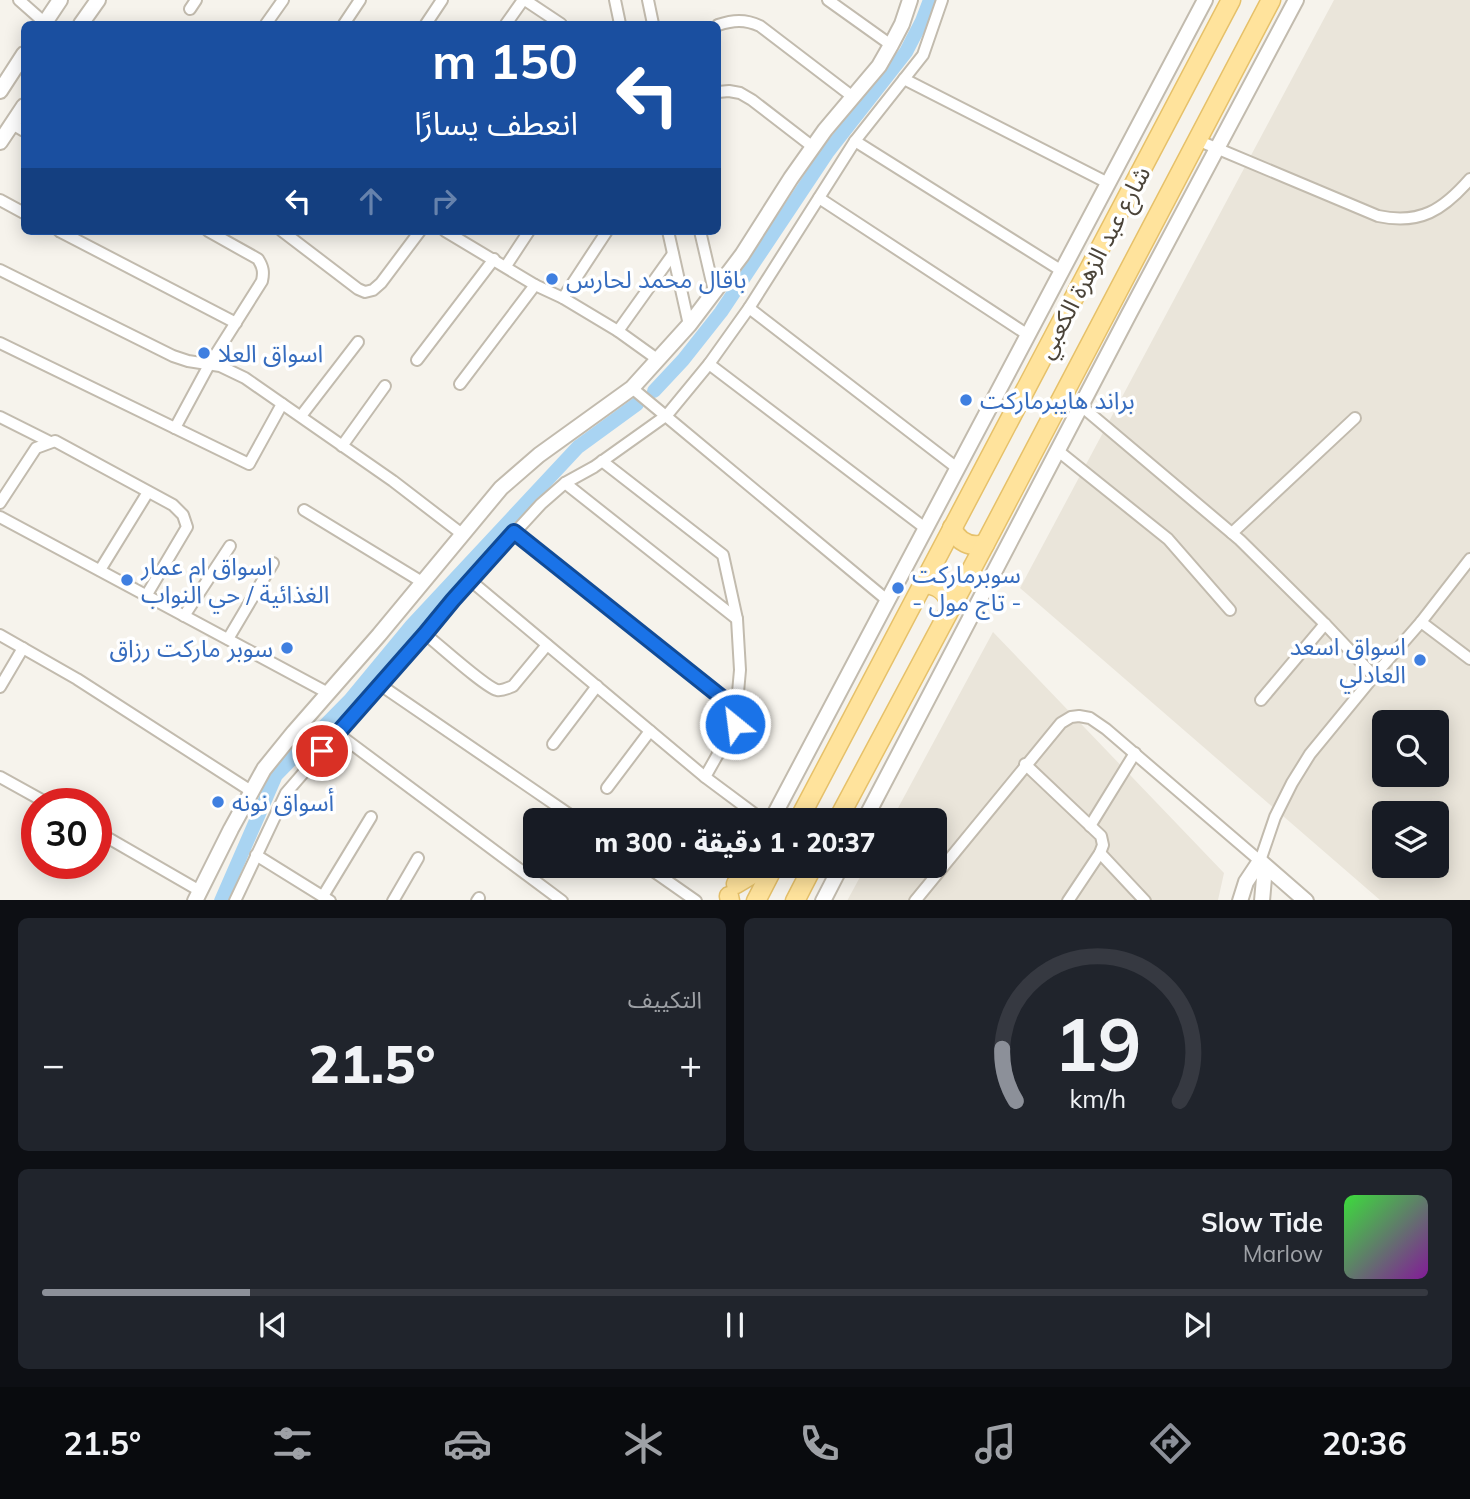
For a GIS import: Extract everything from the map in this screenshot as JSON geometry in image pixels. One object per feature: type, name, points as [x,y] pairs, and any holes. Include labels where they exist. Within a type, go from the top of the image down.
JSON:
[{"type":"main road","name":"شارع عبد الزهرة الكعبي","points":[[805,808],[1231,0]]},
{"type":"main road","name":"شارع عبد الزهرة الكعبي","points":[[844,808],[1271,0]]},
{"type":"main road","points":[[952,528],[954,534],[965,543],[978,546],[985,544]]},
{"type":"main road","points":[[922,584],[942,589],[951,608]]},
{"type":"main road","points":[[730,895],[751,878]]},
{"type":"main road","points":[[757,900],[768,878]]},
{"type":"main road","points":[[796,900],[807,878]]},
{"type":"street","points":[[19,0],[42,21]]},
{"type":"street","points":[[47,21],[60,0]]},
{"type":"street","points":[[82,21],[97,0]]},
{"type":"street","points":[[268,21],[283,0]]},
{"type":"street","points":[[346,21],[360,0]]},
{"type":"street","points":[[428,21],[443,0]]},
{"type":"street","points":[[508,21],[524,0],[556,21]]},
{"type":"street","points":[[615,0],[619,21]]},
{"type":"street","points":[[648,0],[652,21]]},
{"type":"street","points":[[828,0],[891,45]]},
{"type":"street","points":[[112,841],[198,896],[264,769],[501,488],[539,455],[632,388],[689,325],[741,255],[813,147],[879,66],[902,24],[910,0]]},
{"type":"street","points":[[235,900],[286,793],[379,684],[514,532],[565,483],[667,415],[709,364],[855,141],[923,55],[942,0]]},
{"type":"street","points":[[778,808],[1205,0]]},
{"type":"street","points":[[871,808],[1080,405],[1296,0]]},
{"type":"street","points":[[721,24],[738,20],[760,26],[853,97]]},
{"type":"street","points":[[0,91],[21,65]]},
{"type":"street","points":[[904,79],[1108,183]]},
{"type":"street","points":[[721,92],[740,93],[752,100],[813,147]]},
{"type":"street","points":[[0,142],[18,128]]},
{"type":"street","points":[[1197,140],[1378,216],[1389,218],[1410,218],[1431,213],[1449,201],[1470,179]]},
{"type":"street","points":[[855,141],[1062,271]]},
{"type":"street","points":[[819,198],[1028,335]]},
{"type":"street","points":[[0,200],[21,211]]},
{"type":"street","points":[[67,235],[236,323]]},
{"type":"street","points":[[175,428],[209,365],[262,281],[264,273],[262,265],[251,255],[215,235]]},
{"type":"street","points":[[287,235],[365,292],[373,290],[381,283],[417,235]]},
{"type":"street","points":[[454,235],[535,285],[564,298],[657,359]]},
{"type":"street","points":[[506,266],[526,235]]},
{"type":"street","points":[[564,298],[604,235]]},
{"type":"street","points":[[669,235],[689,325]]},
{"type":"street","points":[[701,235],[714,292]]},
{"type":"street","points":[[618,331],[673,254]]},
{"type":"street","points":[[417,360],[494,259]]},
{"type":"street","points":[[0,270],[173,356],[220,366],[245,378],[393,481],[462,534]]},
{"type":"street","points":[[460,384],[535,285]]},
{"type":"street","points":[[748,308],[957,468]]},
{"type":"street","points":[[301,416],[358,342]]},
{"type":"street","points":[[0,343],[249,464],[282,404]]},
{"type":"street","points":[[709,364],[925,528]]},
{"type":"street","points":[[342,446],[385,386]]},
{"type":"street","points":[[632,388],[887,600]]},
{"type":"street","points":[[1080,405],[1231,534],[1325,624],[1374,676]]},
{"type":"street","points":[[0,417],[55,442],[173,505],[183,515],[187,527],[146,596]]},
{"type":"street","points":[[1231,534],[1355,418]]},
{"type":"street","points":[[0,503],[5,484],[36,448],[50,442]]},
{"type":"street","points":[[1057,450],[1168,539],[1230,610]]},
{"type":"street","points":[[601,461],[723,555],[737,619],[740,670],[735,724],[705,777]]},
{"type":"street","points":[[565,483],[737,619]]},
{"type":"street","points":[[100,570],[148,492]]},
{"type":"street","points":[[304,510],[422,582]]},
{"type":"street","points":[[0,517],[328,693]]},
{"type":"street","points":[[514,532],[731,705],[736,715]]},
{"type":"street","points":[[184,616],[230,546]]},
{"type":"street","points":[[1240,900],[1246,882],[1260,861],[1275,817],[1310,754],[1470,559]]},
{"type":"street","points":[[228,639],[273,563]]},
{"type":"street","points":[[471,581],[705,777],[747,808]]},
{"type":"street","points":[[1421,622],[1470,659]]},
{"type":"street","points":[[1261,700],[1325,624]]},
{"type":"street","points":[[425,634],[497,690],[506,690],[513,686],[547,645]]},
{"type":"street","points":[[0,635],[77,679],[251,791]]},
{"type":"street","points":[[0,687],[23,648]]},
{"type":"street","points":[[379,684],[560,808]]},
{"type":"street","points":[[553,744],[597,686]]},
{"type":"street","points":[[916,900],[1026,764],[1061,723],[1071,717],[1090,718],[1135,753],[1305,900]]},
{"type":"street","points":[[607,788],[650,731]]},
{"type":"street","points":[[337,733],[561,900]]},
{"type":"street","points":[[1090,825],[1135,753]]},
{"type":"street","points":[[1026,764],[1101,836],[1103,845],[1100,853],[1069,900]]},
{"type":"street","points":[[0,776],[21,788]]},
{"type":"street","points":[[256,855],[327,898],[371,817]]},
{"type":"street","points":[[1100,853],[1144,900]]},
{"type":"street","points":[[394,900],[418,858]]},
{"type":"street","points":[[1260,861],[1264,878],[1262,900]]},
{"type":"street","points":[[663,878],[695,900]]},
{"type":"street","points":[[730,895],[739,878]]},
{"type":"street","points":[[824,900],[835,878]]},
{"type":"shaded area","points":[[1334,0],[1470,0],[1470,900],[1380,900],[1020,588]]},
{"type":"shaded area","points":[[993,632],[1224,873],[1218,900],[848,900],[859,878],[947,878],[947,808],[898,808]]},
{"type":"waterway","points":[[654,391],[721,312],[827,153],[906,52],[930,0]]},
{"type":"waterway","points":[[221,900],[276,775],[350,700],[412,625],[578,447],[637,404]]},
{"type":"place","name":"باقال محمد لحارس","points":[[552,279]]},
{"type":"place","name":"اسواق العلا","points":[[204,353]]},
{"type":"place","name":"براند هايبرماركت","points":[[966,400]]},
{"type":"place","name":"اسواق ام عمار الغذائية / حي النواب","points":[[127,580]]},
{"type":"place","name":"سوبرماركت - تاج مول -","points":[[898,588]]},
{"type":"place","name":"سوبر ماركت رزاق","points":[[287,648]]},
{"type":"place","name":"اسواق اسعد العادلي","points":[[1420,660]]},
{"type":"place","name":"أسواق نونه","points":[[218,802]]},
{"type":"route","points":[[322,751],[514,532],[731,705],[736,715],[735,724]]}]
